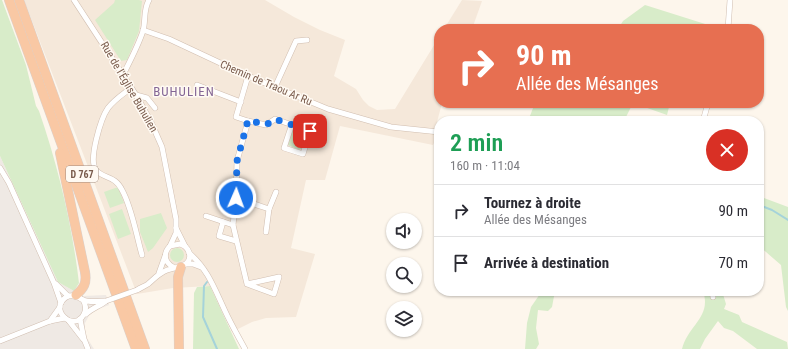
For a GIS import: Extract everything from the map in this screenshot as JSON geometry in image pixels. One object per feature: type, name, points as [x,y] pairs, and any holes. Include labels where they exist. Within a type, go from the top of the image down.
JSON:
[{"type":"highway","name":"D 767","points":[[9,0],[136,349]]},
{"type":"highway","name":"D 767","points":[[19,0],[145,349]]},
{"type":"highway","name":"D 767","points":[[52,119],[86,272],[85,285],[76,297]]},
{"type":"highway","points":[[179,349],[178,277],[180,266]]},
{"type":"street","name":"Rue de l'Église Buhulien","points":[[74,0],[136,95],[151,122],[162,147],[174,203],[176,228],[170,246]]},
{"type":"street","points":[[123,75],[136,50],[143,30],[146,5],[149,0]]},
{"type":"street","points":[[728,24],[730,0]]},
{"type":"street","name":"Chemin de Traou Ar Ru","points":[[143,30],[169,38],[248,76],[328,109],[391,127],[434,131]]},
{"type":"street","points":[[275,87],[296,41],[307,40]]},
{"type":"street","points":[[248,76],[236,117],[266,125],[275,119],[292,124],[310,131],[303,154],[284,148],[292,124]]},
{"type":"street","points":[[197,85],[241,102]]},
{"type":"street","points":[[131,88],[113,102],[104,115],[100,124],[94,150],[94,165],[97,172],[114,180],[122,189],[142,255]]},
{"type":"street","points":[[136,95],[147,98],[155,108]]},
{"type":"street","points":[[246,284],[233,225],[236,198],[237,161],[248,120]]},
{"type":"street","points":[[0,168],[9,183],[54,283],[62,315],[84,339]]},
{"type":"street","points":[[266,232],[269,210],[276,192]]},
{"type":"street","points":[[236,198],[269,210]]},
{"type":"street","points":[[206,216],[233,225]]},
{"type":"street","points":[[223,222],[219,236],[236,241]]},
{"type":"street","name":"Rue de l'Église Buhulien","points":[[176,228],[186,247]]},
{"type":"street","points":[[159,274],[166,252],[170,246],[180,244],[186,247],[189,253],[211,279],[225,312],[245,349]]},
{"type":"street","points":[[0,341],[50,321],[67,319],[77,321],[90,309],[106,301],[137,290],[148,284],[159,274],[180,266],[188,261],[189,253]]},
{"type":"street","points":[[165,256],[168,263],[180,266],[193,264],[202,267]]},
{"type":"street","points":[[279,277],[274,294],[246,284],[273,278],[279,277]]},
{"type":"street","points":[[54,283],[76,297],[86,308],[82,318],[84,339],[88,349]]},
{"type":"street","points":[[50,321],[60,305],[76,297],[92,301],[106,301]]},
{"type":"shaded area","points":[[24,0],[265,0],[320,30],[345,40],[334,76],[356,89],[369,106],[377,110],[395,109],[434,45],[434,108],[441,108],[439,116],[434,116],[433,145],[340,126],[325,180],[306,180],[291,248],[315,254],[296,317],[266,318],[252,322],[232,332],[210,286],[173,288],[137,294]]},
{"type":"shaded area","points":[[462,0],[482,1],[474,24],[447,24]]},
{"type":"shaded area","points":[[0,156],[58,282],[83,296],[106,295],[109,305],[91,312],[85,323],[87,338],[94,349],[0,349]]},
{"type":"green space","points":[[0,0],[2,0],[26,65],[36,106],[46,132],[58,174],[76,261],[79,283],[74,291],[58,282],[0,156]]},
{"type":"green space","points":[[115,0],[142,1],[139,31],[127,60],[121,61],[95,20],[114,3]]},
{"type":"green space","points":[[645,5],[705,24],[621,24]]},
{"type":"green space","points":[[533,108],[630,108],[626,116],[530,116]]},
{"type":"green space","points":[[647,108],[669,108],[667,115]]},
{"type":"green space","points":[[295,128],[306,132],[306,138],[302,136],[299,145],[302,148],[299,150],[288,145]]},
{"type":"green space","points":[[118,187],[124,203],[110,208],[104,192]]},
{"type":"green space","points":[[764,198],[788,207],[788,311],[786,307],[781,265],[764,250]]},
{"type":"green space","points":[[122,209],[131,234],[118,239],[109,214]]},
{"type":"green space","points":[[161,213],[167,228],[153,248],[148,252],[140,232],[140,219]]},
{"type":"green space","points":[[174,248],[180,248],[184,252],[184,258],[180,262],[174,262],[170,258],[170,252]]},
{"type":"green space","points":[[210,286],[239,349],[193,349],[194,293],[197,287]]},
{"type":"green space","points":[[539,296],[554,296],[552,307],[548,311],[538,310],[536,328],[539,344],[536,349],[525,349],[527,323],[531,307]]},
{"type":"green space","points":[[704,296],[724,296],[726,304],[724,309],[739,315],[742,322],[787,342],[788,349],[757,349],[733,331],[724,328],[718,321],[705,339],[700,349],[682,349],[689,333],[702,314],[705,300]]},
{"type":"waterway","points":[[764,207],[788,220]]},
{"type":"waterway","points":[[207,282],[204,286],[203,317],[217,349]]},
{"type":"district","name":"BUHULIEN","points":[[184,91]]},
{"type":"route","points":[[236,198],[237,161],[248,120],[266,125],[275,119],[310,131]]}]
